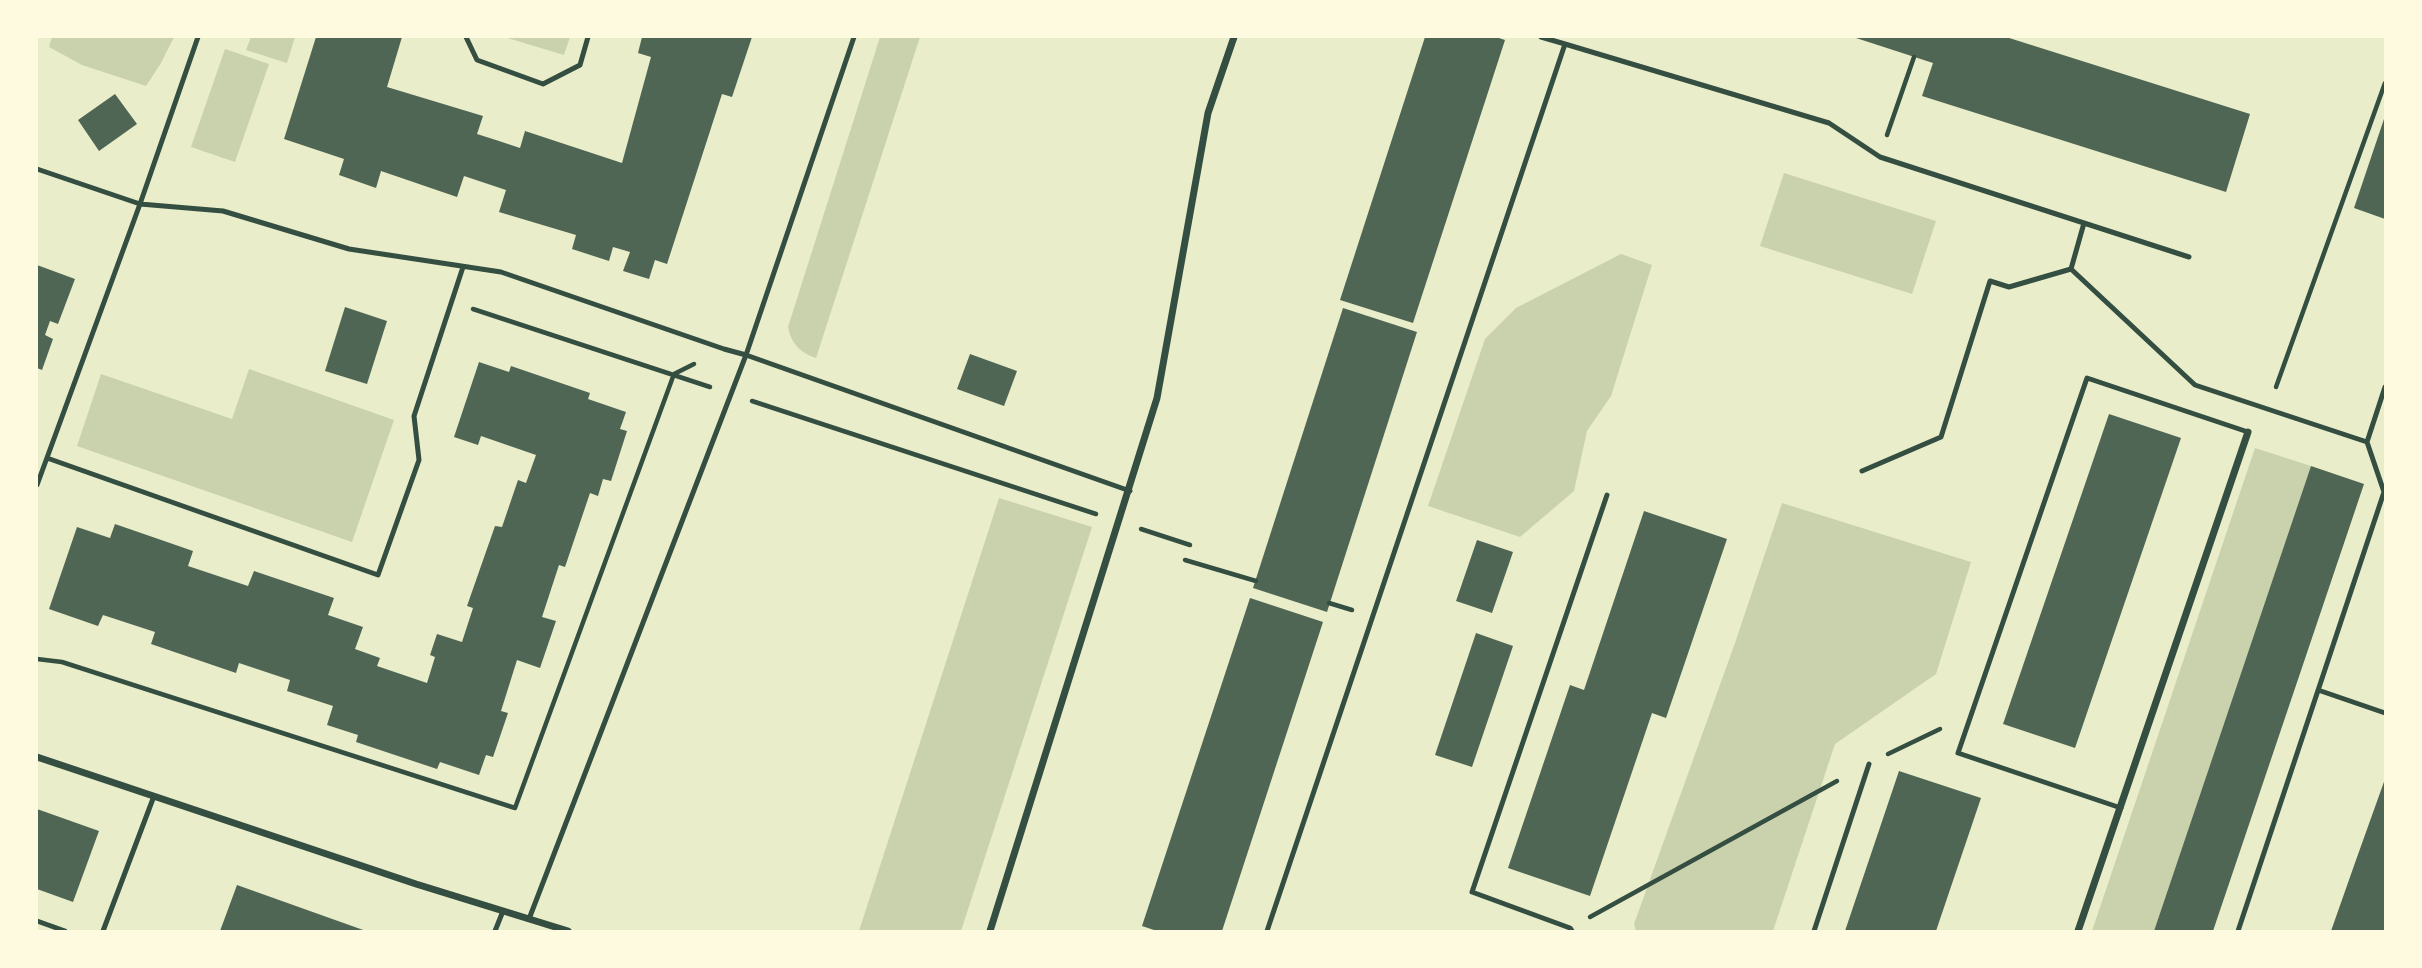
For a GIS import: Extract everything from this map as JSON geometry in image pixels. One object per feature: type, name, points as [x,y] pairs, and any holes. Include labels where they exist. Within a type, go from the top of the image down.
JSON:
[{"type":"street","points":[[990,931],[1157,398],[1208,113],[1234,37]]},
{"type":"street","points":[[2078,931],[2248,432]]},
{"type":"street","points":[[37,757],[568,931]]},
{"type":"lane","points":[[37,485],[198,37]]},
{"type":"lane","points":[[466,37],[477,60],[543,84],[580,65],[588,37]]},
{"type":"lane","points":[[529,919],[746,355],[854,37]]},
{"type":"lane","points":[[1542,37],[1829,123],[1880,157],[2189,257]]},
{"type":"lane","points":[[1267,931],[1565,44]]},
{"type":"lane","points":[[37,169],[140,204],[223,211],[349,249],[501,272],[746,355],[1130,491]]},
{"type":"lane","points":[[2071,269],[2084,223]]},
{"type":"lane","points":[[47,458],[378,575],[419,460],[414,416],[463,267]]},
{"type":"lane","points":[[2071,269],[2195,385],[2367,442]]},
{"type":"lane","points":[[1863,471],[1941,437],[1990,281],[2009,287],[2071,269]]},
{"type":"lane","points":[[2121,808],[1958,753],[2087,378],[2248,432]]},
{"type":"lane","points":[[2238,931],[2384,492],[2367,442],[2385,387]]},
{"type":"lane","points":[[1571,930],[1472,892],[1607,495]]},
{"type":"lane","points":[[2318,690],[2385,713]]},
{"type":"lane","points":[[1814,931],[1869,764]]},
{"type":"lane","points":[[103,931],[154,796]]},
{"type":"lane","points":[[495,931],[503,911]]},
{"type":"lane","points":[[37,921],[65,931]]},
{"type":"path","points":[[1880,157],[1914,57]]},
{"type":"path","points":[[2268,409],[2385,83]]},
{"type":"path","points":[[452,302],[1190,545]]},
{"type":"path","points":[[37,659],[62,662],[515,808],[674,374]]},
{"type":"path","points":[[1185,560],[1256,581]]},
{"type":"path","points":[[1571,930],[1869,764],[1972,713]]},
{"type":"green space","points":[[52,37],[174,37],[146,86],[82,65],[49,47]]},
{"type":"green space","points":[[251,37],[295,37],[287,63],[246,50]]},
{"type":"green space","points":[[504,37],[570,37],[564,55]]},
{"type":"green space","points":[[880,37],[920,37],[816,358],[797,347],[788,327]]},
{"type":"green space","points":[[225,49],[269,64],[235,162],[191,147]]},
{"type":"green space","points":[[1784,173],[1936,221],[1912,294],[1760,246]]},
{"type":"green space","points":[[1621,254],[1652,265],[1611,396],[1587,431],[1574,491],[1520,537],[1428,506],[1485,339],[1516,308]]},
{"type":"green space","points":[[249,369],[394,420],[352,542],[77,446],[101,374],[232,419]]},
{"type":"green space","points":[[2255,448],[2311,466],[2154,931],[2092,931]]},
{"type":"green space","points":[[999,498],[1092,527],[961,931],[859,931]]},
{"type":"green space","points":[[1782,503],[1971,562],[1936,674],[1835,744],[1773,931],[1636,931],[1634,924]]},
{"type":"building","points":[[316,37],[402,37],[387,87],[483,116],[477,134],[520,148],[525,131],[622,163],[651,57],[638,53],[642,37],[752,37],[732,97],[722,94],[667,264],[655,260],[649,279],[623,271],[630,252],[613,247],[609,261],[572,249],[576,235],[499,212],[506,190],[464,176],[457,197],[381,171],[376,188],[339,175],[344,159],[284,139]]},
{"type":"building","points":[[1425,37],[1496,37],[1505,40],[1413,323],[1340,300]]},
{"type":"building","points":[[1853,37],[2006,37],[2250,114],[2226,192],[1922,96],[1933,63]]},
{"type":"building","points":[[115,94],[137,124],[99,151],[78,120]]},
{"type":"building","points":[[2385,116],[2385,219],[2354,208]]},
{"type":"building","points":[[37,265],[75,279],[58,324],[50,321],[45,335],[53,339],[42,370],[37,368]]},
{"type":"building","points":[[345,307],[387,321],[367,384],[325,371]]},
{"type":"building","points":[[1343,308],[1417,332],[1327,612],[1253,588]]},
{"type":"building","points":[[970,354],[1017,371],[1004,406],[957,389]]},
{"type":"building","points":[[479,362],[509,372],[511,366],[590,393],[588,399],[626,412],[620,429],[627,431],[611,481],[603,479],[598,496],[590,493],[565,567],[559,565],[542,617],[556,621],[540,668],[517,660],[501,711],[508,713],[493,757],[486,755],[479,775],[440,762],[437,769],[356,742],[358,735],[327,725],[333,706],[287,691],[290,680],[239,663],[236,673],[151,644],[155,632],[103,615],[98,626],[49,609],[77,527],[110,538],[115,524],[193,551],[188,566],[248,586],[254,571],[334,598],[328,615],[363,627],[355,649],[380,658],[377,666],[427,683],[435,657],[430,655],[437,634],[462,642],[473,608],[467,606],[495,526],[502,527],[518,480],[526,483],[536,455],[481,436],[478,445],[454,437]]},
{"type":"building","points":[[2109,414],[2181,438],[2075,748],[2003,724]]},
{"type":"building","points":[[2311,466],[2364,484],[2213,931],[2154,931]]},
{"type":"building","points":[[1644,511],[1727,539],[1666,718],[1652,713],[1590,896],[1508,868],[1570,685],[1584,690]]},
{"type":"building","points":[[1477,540],[1513,552],[1492,613],[1456,601]]},
{"type":"building","points":[[1250,598],[1323,622],[1222,931],[1157,931],[1142,926]]},
{"type":"building","points":[[1476,633],[1513,646],[1472,767],[1435,755]]},
{"type":"building","points":[[1899,771],[1981,798],[1936,931],[1845,931]]},
{"type":"building","points":[[2385,779],[2385,931],[2331,931],[2356,860]]},
{"type":"building","points":[[37,809],[99,831],[73,902],[37,889]]},
{"type":"building","points":[[237,885],[366,931],[220,931]]}]
